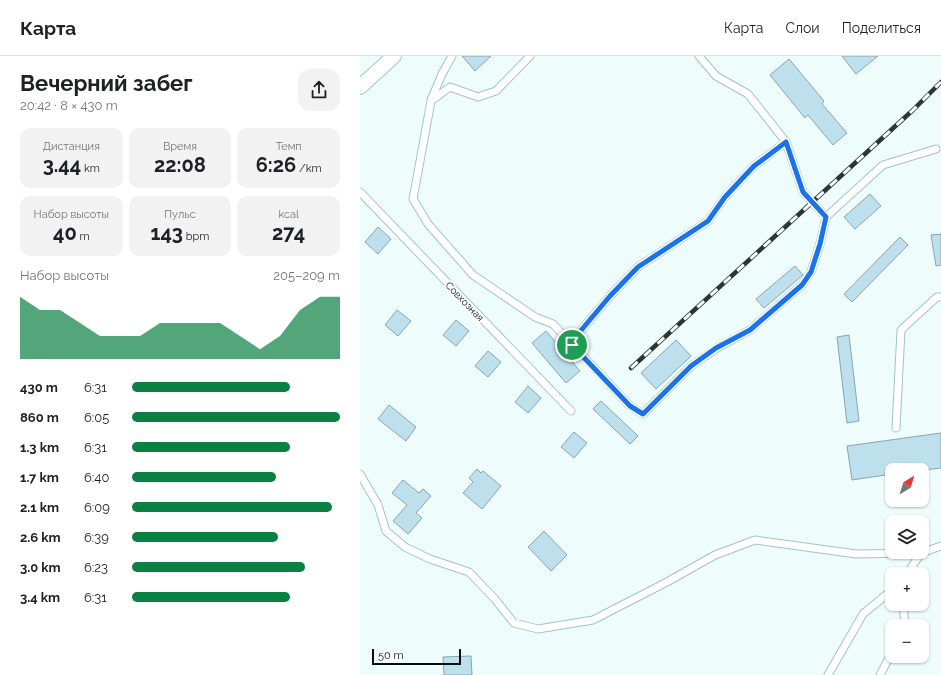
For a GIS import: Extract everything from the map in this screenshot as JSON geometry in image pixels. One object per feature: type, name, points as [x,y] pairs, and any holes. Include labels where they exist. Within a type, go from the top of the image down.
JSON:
[{"type":"street","points":[[360,87],[394,56]]},
{"type":"lane","points":[[452,56],[442,74],[431,101],[413,199],[428,224],[473,275],[535,318],[552,324],[630,406],[643,414],[691,366],[716,348],[750,330],[802,285],[811,272],[820,244],[826,217],[883,165],[936,149]]},
{"type":"lane","points":[[431,101],[450,87],[478,97],[496,91],[530,56]]},
{"type":"lane","points":[[699,56],[716,76],[748,94],[786,142],[803,192],[826,217]]},
{"type":"lane","points":[[572,345],[578,334],[610,296],[638,267],[708,221],[725,197],[754,166],[786,142]]},
{"type":"lane","name":"Совхозная","points":[[360,192],[571,412]]},
{"type":"lane","points":[[896,428],[901,330],[937,297],[941,297]]},
{"type":"lane","points":[[360,474],[378,505],[386,531],[405,547],[430,559],[469,572],[494,598],[514,623],[538,629],[593,620],[667,582],[715,554],[755,540],[856,554],[885,554]]},
{"type":"lane","points":[[929,550],[941,546]]},
{"type":"lane","points":[[828,675],[863,614],[885,596]]},
{"type":"lane","points":[[880,675],[886,663]]},
{"type":"building","points":[[462,56],[491,56],[475,71]]},
{"type":"building","points":[[842,56],[878,56],[856,74]]},
{"type":"building","points":[[789,59],[824,101],[822,104],[847,133],[833,145],[808,115],[805,118],[770,75]]},
{"type":"building","points":[[870,194],[881,206],[855,229],[844,217]]},
{"type":"building","points":[[378,227],[391,239],[378,254],[365,242]]},
{"type":"building","points":[[941,234],[941,265],[936,266],[931,235]]},
{"type":"building","points":[[900,237],[908,245],[852,302],[844,294]]},
{"type":"building","points":[[795,266],[803,275],[764,308],[756,299]]},
{"type":"building","points":[[397,310],[411,321],[398,336],[385,325]]},
{"type":"building","points":[[456,320],[469,331],[456,346],[443,335]]},
{"type":"building","points":[[546,331],[580,371],[566,383],[532,343]]},
{"type":"building","points":[[849,335],[859,421],[847,423],[837,337]]},
{"type":"building","points":[[676,340],[691,356],[656,389],[641,373]]},
{"type":"building","points":[[488,351],[501,362],[488,377],[475,366]]},
{"type":"building","points":[[528,386],[541,398],[528,413],[515,402]]},
{"type":"building","points":[[601,401],[638,436],[630,444],[593,409]]},
{"type":"building","points":[[389,405],[416,427],[406,441],[378,419]]},
{"type":"building","points":[[574,432],[587,443],[574,458],[561,447]]},
{"type":"building","points":[[941,433],[941,468],[929,469],[929,463],[885,463],[885,475],[852,480],[847,446]]},
{"type":"building","points":[[477,469],[481,473],[483,471],[501,486],[482,509],[463,493],[473,482],[469,478]]},
{"type":"building","points":[[403,480],[419,493],[423,489],[431,496],[416,513],[422,518],[408,534],[393,521],[407,505],[392,493]]},
{"type":"building","points":[[544,531],[567,555],[551,571],[528,547]]},
{"type":"building","points":[[471,656],[472,675],[444,675],[443,657]]},
{"type":"railway","points":[[631,368],[913,110],[941,82]]},
{"type":"route","points":[[786,142],[803,192],[826,217],[820,244],[811,272],[802,285],[750,330],[716,348],[691,366],[643,414],[630,406],[572,345],[578,334],[610,296],[638,267],[708,221],[725,197],[754,166],[786,142]]}]
